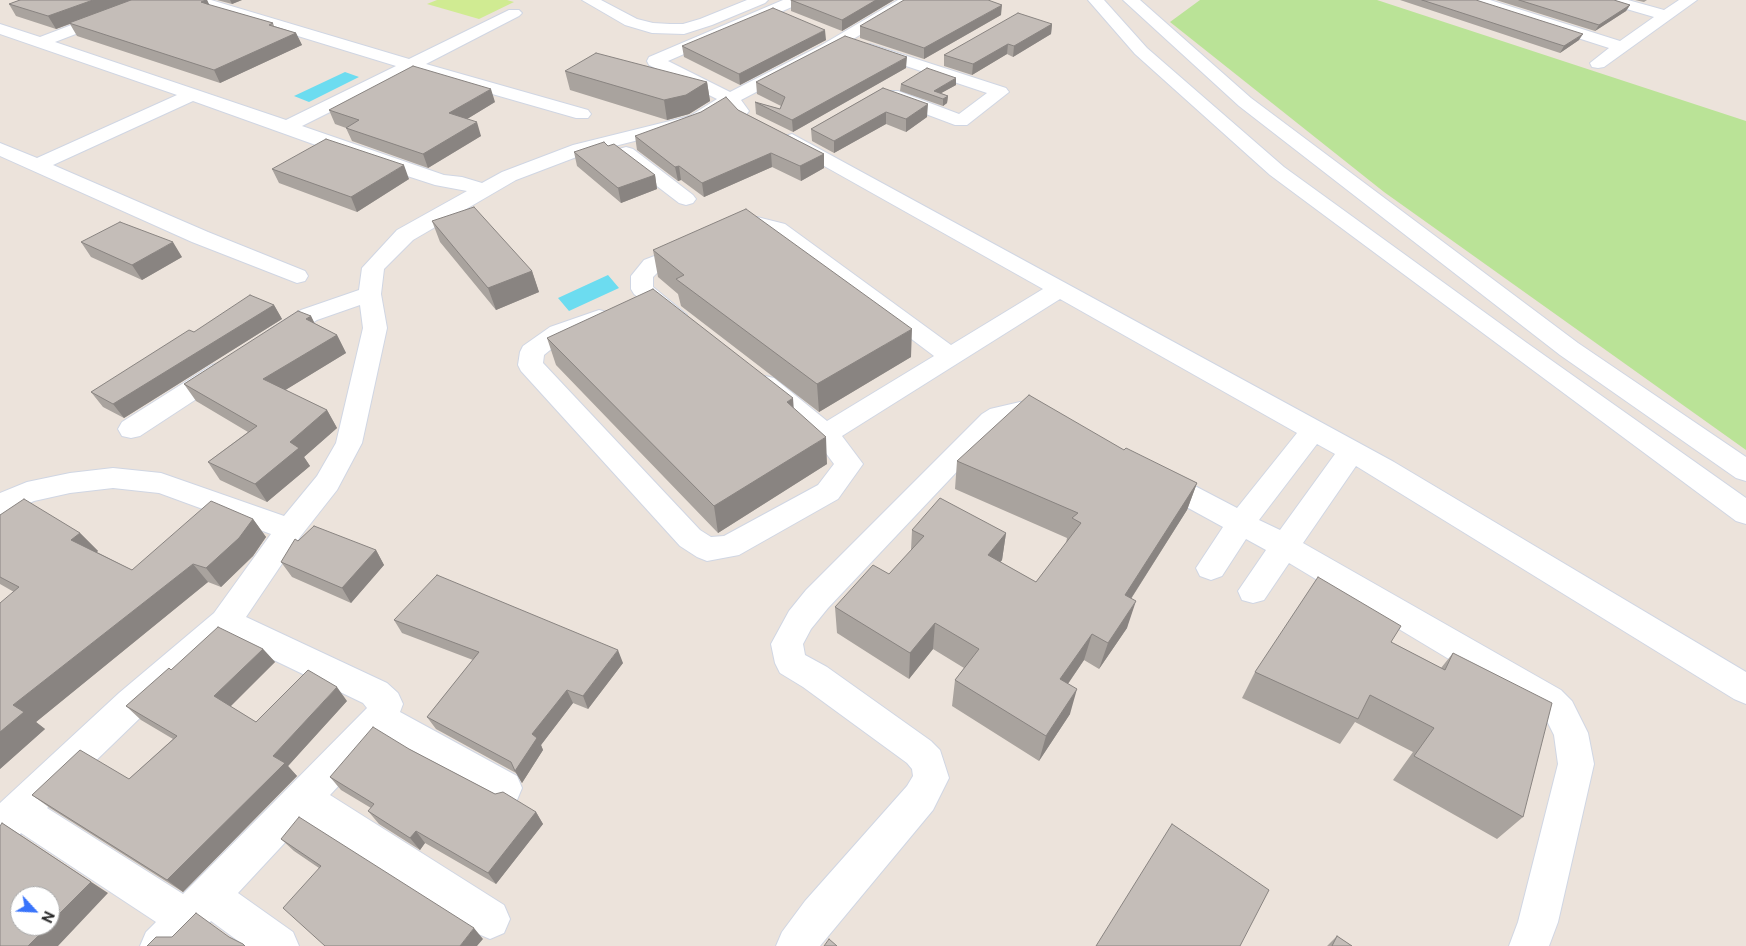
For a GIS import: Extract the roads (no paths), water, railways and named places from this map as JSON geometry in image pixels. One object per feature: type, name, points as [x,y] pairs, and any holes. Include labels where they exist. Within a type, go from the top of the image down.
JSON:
[{"type":"street","points":[[39,43],[151,0]]},
{"type":"street","points":[[196,0],[313,37],[413,64],[582,114]]},
{"type":"street","points":[[590,0],[631,22],[652,28],[670,30],[684,29],[706,22],[760,0]]},
{"type":"street","points":[[700,8],[727,0]]},
{"type":"street","points":[[656,62],[796,0]]},
{"type":"street","points":[[279,946],[10,820],[131,704],[225,622],[290,530],[327,483],[349,443],[375,328],[370,294],[373,268],[405,235],[456,208],[477,193],[509,176],[580,149],[682,126],[696,120],[730,99],[843,39],[909,0]]},
{"type":"street","points":[[1096,0],[1141,52],[1277,171],[1518,349],[1746,513]]},
{"type":"street","points":[[1131,0],[1253,108],[1570,349],[1746,471]]},
{"type":"street","points":[[1474,0],[1620,46]]},
{"type":"street","points":[[1612,0],[1664,15]]},
{"type":"street","points":[[1598,63],[1664,15],[1689,0]]},
{"type":"street","points":[[773,11],[791,18]]},
{"type":"street","points":[[287,127],[514,13]]},
{"type":"street","points":[[0,29],[442,181],[451,190],[477,193]]},
{"type":"street","points":[[656,62],[656,48],[670,30]]},
{"type":"street","points":[[825,32],[843,39],[923,66],[1000,92],[961,121],[877,93],[923,66],[940,57]]},
{"type":"street","points":[[656,62],[730,99],[746,118],[754,122]]},
{"type":"street","points":[[38,165],[192,95]]},
{"type":"street","points":[[794,136],[1060,289],[1352,451],[1746,690]]},
{"type":"street","points":[[611,142],[686,199]]},
{"type":"street","points":[[0,149],[200,237],[297,276]]},
{"type":"street","points":[[692,328],[642,289],[642,276],[652,265],[742,227],[757,223],[778,228],[951,357]]},
{"type":"street","points":[[826,434],[1060,289]]},
{"type":"street","points":[[260,346],[309,315],[370,294]]},
{"type":"street","points":[[652,297],[558,332],[532,352],[530,365],[690,538],[707,549],[729,547],[828,492],[849,464],[826,434],[746,370]]},
{"type":"street","points":[[131,429],[236,362]]},
{"type":"street","points":[[796,946],[819,916],[920,798],[931,778],[928,762],[919,752],[791,663],[787,644],[800,620],[817,598],[999,414],[1020,411],[1036,413],[1070,431]]},
{"type":"street","points":[[1211,568],[1256,502],[1314,430]]},
{"type":"street","points":[[1253,591],[1352,451]]},
{"type":"street","points":[[1138,468],[1284,546],[1549,702],[1560,712],[1571,733],[1576,764],[1538,922],[1529,946]]},
{"type":"street","points":[[0,505],[36,490],[70,483],[123,479],[161,483],[290,530]]},
{"type":"street","points":[[160,946],[380,718],[386,704],[375,693],[225,622]]},
{"type":"street","points":[[380,718],[504,788]]},
{"type":"street","points":[[302,798],[490,919]]},
{"type":"water","points":[[345,72],[359,77],[309,102],[294,96]]},
{"type":"water","points":[[608,275],[619,288],[569,311],[558,298]]}]
